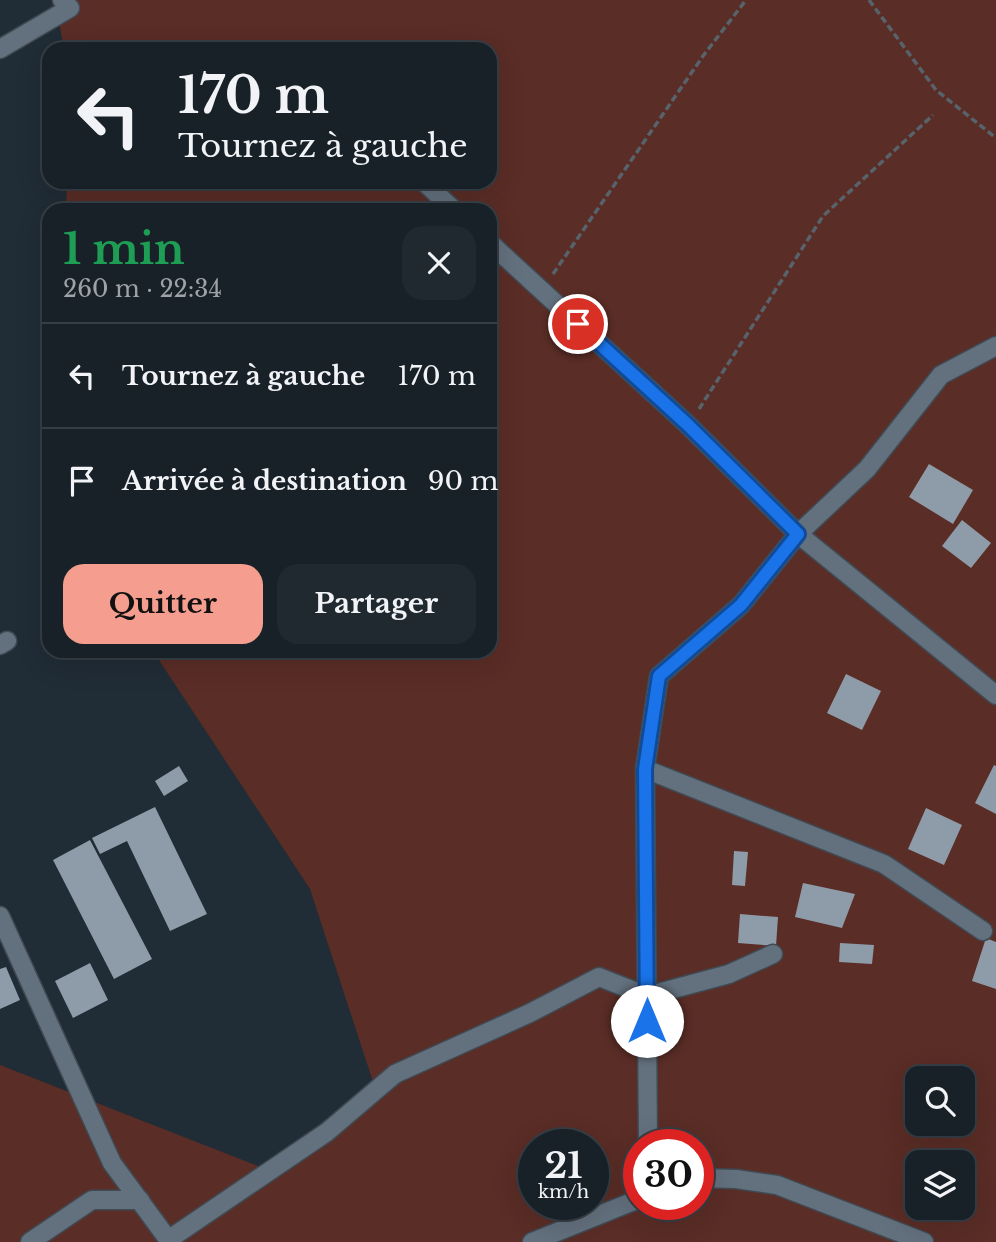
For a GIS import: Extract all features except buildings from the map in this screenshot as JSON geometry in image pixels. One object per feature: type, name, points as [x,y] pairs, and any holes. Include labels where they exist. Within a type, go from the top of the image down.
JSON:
[{"type":"street","points":[[0,49],[70,8],[62,0]]},
{"type":"street","points":[[432,189],[446,203]]},
{"type":"street","points":[[497,249],[688,425],[798,534],[996,695]]},
{"type":"street","points":[[648,1129],[645,769],[659,676],[741,605],[798,534],[867,469],[941,375],[996,346]]},
{"type":"street","points":[[645,769],[884,864],[983,931]]},
{"type":"street","points":[[0,916],[112,1163],[169,1241],[327,1132],[395,1074],[530,1013],[599,977],[647,996],[729,974],[773,954]]},
{"type":"street","points":[[714,1178],[777,1185],[924,1242]]},
{"type":"street","points":[[30,1242],[92,1200],[140,1200]]},
{"type":"street","points":[[533,1242],[623,1205]]},
{"type":"path","points":[[542,290],[703,56],[746,0]]},
{"type":"path","points":[[870,0],[936,90],[996,138]]},
{"type":"path","points":[[688,425],[823,216],[933,115]]},
{"type":"shaded area","points":[[55,0],[996,0],[996,1242],[0,1242],[0,1065],[268,1170],[375,1088],[310,889],[158,658],[497,658],[497,203],[66,203],[67,189],[497,189],[497,42],[63,42]]},
{"type":"route","points":[[578,324],[688,425],[798,534],[741,605],[659,676],[645,769],[647,1021]]}]
